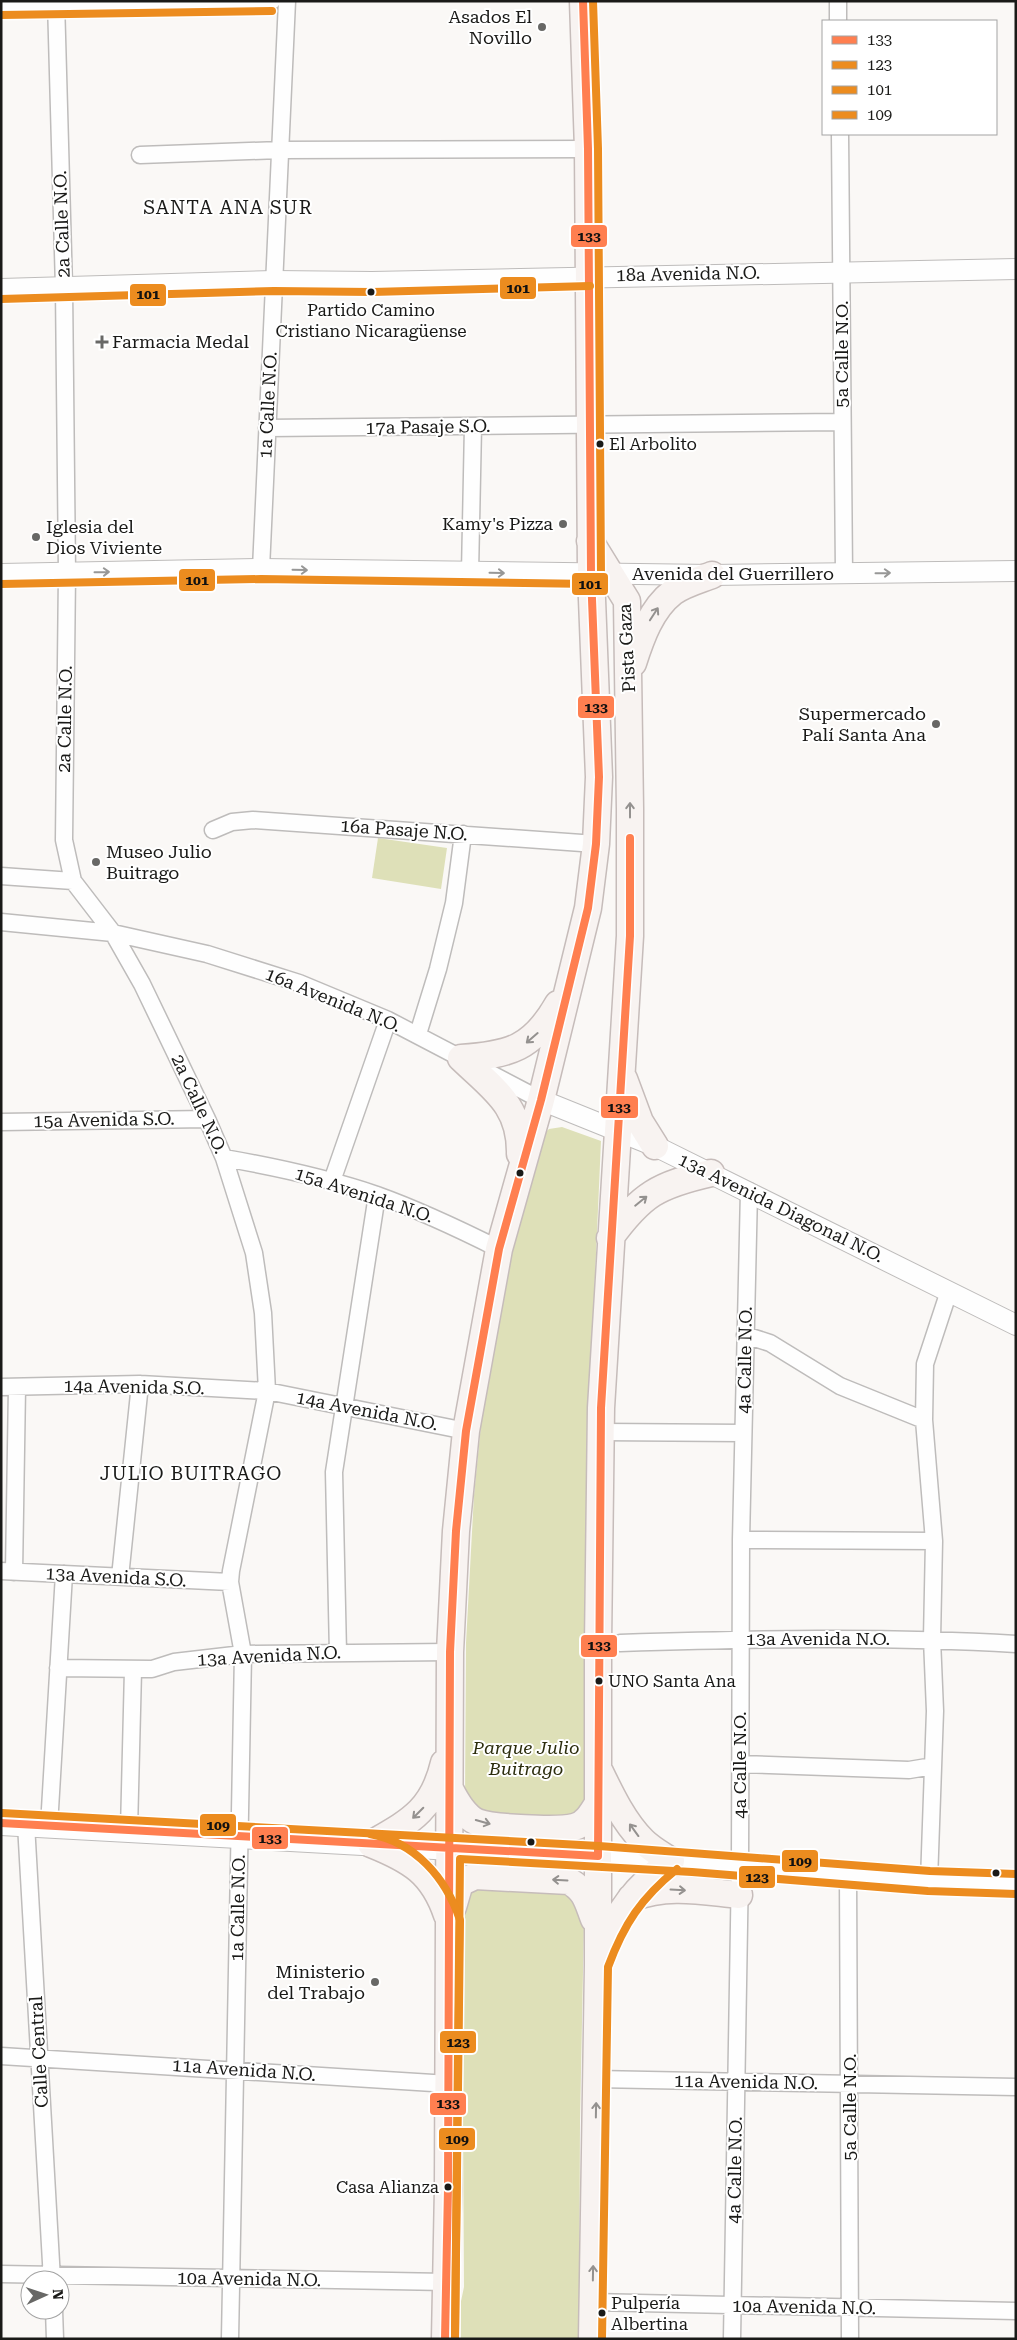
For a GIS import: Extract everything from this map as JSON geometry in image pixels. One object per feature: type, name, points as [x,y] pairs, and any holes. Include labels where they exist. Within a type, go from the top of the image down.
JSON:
[{"type":"main road","points":[[583,1],[590,276],[589,424]]},
{"type":"main road","name":"Pista Gaza","points":[[445,2339],[449,2084],[450,1652],[456,1531],[466,1431],[499,1249],[541,1100],[570,984],[588,908],[596,844],[599,777],[601,574],[590,541],[589,424]]},
{"type":"main road","name":"Pista Gaza","points":[[592,2339],[598,1965],[600,1432],[610,1238],[630,936],[630,675],[627,601],[601,574]]},
{"type":"main road","points":[[630,675],[644,632],[665,599],[678,589],[712,575]]},
{"type":"main road","points":[[461,1058],[498,1054],[526,1043],[546,1024],[570,984]]},
{"type":"main road","points":[[461,1058],[499,1095],[514,1114],[520,1137],[520,1175]]},
{"type":"main road","points":[[621,1068],[633,1104],[655,1146]]},
{"type":"main road","points":[[610,1238],[626,1215],[647,1196],[682,1180],[711,1173]]},
{"type":"main road","points":[[371,1844],[403,1826],[430,1799],[439,1785],[450,1738]]},
{"type":"main road","points":[[598,1768],[612,1797],[636,1833],[644,1843],[671,1861]]},
{"type":"main road","points":[[450,1789],[465,1813],[476,1822],[498,1826],[574,1827],[587,1820],[598,1803]]},
{"type":"main road","points":[[1,1823],[598,1856],[930,1881],[1016,1884]]},
{"type":"main road","points":[[371,1844],[407,1860],[422,1871],[434,1886],[450,1922]]},
{"type":"main road","points":[[598,1965],[610,1930],[631,1898],[648,1878],[671,1861]]},
{"type":"main road","points":[[450,1922],[456,1892],[460,1883],[475,1876],[569,1880],[580,1887],[584,1893],[598,1928]]},
{"type":"main road","points":[[631,1898],[657,1890],[674,1889],[739,1895]]},
{"type":"street","points":[[1,5],[272,1]]},
{"type":"street","name":"1a Calle N.O.","points":[[260,569],[287,1]]},
{"type":"street","points":[[838,1],[838,20]]},
{"type":"street","name":"2a Calle N.O.","points":[[56,3],[64,288],[67,573],[64,840],[73,881],[112,934],[142,984],[224,1158],[254,1253],[263,1313],[267,1391]]},
{"type":"street","name":"5a Calle N.O.","points":[[840,135],[844,573]]},
{"type":"street","points":[[140,155],[280,150],[588,149]]},
{"type":"street","name":"18a Avenida N.O.","points":[[1,289],[274,281],[372,282],[590,276],[1016,269]]},
{"type":"street","name":"17a Pasaje S.O.","points":[[267,428],[842,422]]},
{"type":"street","points":[[470,572],[473,426]]},
{"type":"street","name":"Avenida del Guerrillero","points":[[1,574],[260,569],[712,575],[1016,571]]},
{"type":"street","name":"16a Pasaje N.O.","points":[[213,830],[232,822],[253,820],[596,844]]},
{"type":"street","points":[[418,1034],[438,969],[454,903],[464,834]]},
{"type":"street","points":[[1,876],[73,881]]},
{"type":"street","name":"16a Avenida N.O.","points":[[1,922],[112,934],[207,954],[299,983],[418,1034],[541,1100]]},
{"type":"street","points":[[332,1181],[388,1020]]},
{"type":"street","name":"13a Avenida Diagonal N.O.","points":[[541,1100],[655,1146],[1016,1325]]},
{"type":"street","name":"15a Avenida S.O.","points":[[1,1122],[206,1119]]},
{"type":"street","name":"15a Avenida N.O.","points":[[224,1158],[279,1168],[332,1181],[439,1220],[499,1249]]},
{"type":"street","name":"4a Calle N.O.","points":[[732,2339],[740,1866],[741,1540],[749,1191]]},
{"type":"street","points":[[338,1653],[334,1472],[377,1196]]},
{"type":"street","points":[[930,1881],[935,1711],[932,1639],[934,1541],[924,1420],[925,1364],[948,1291]]},
{"type":"street","points":[[745,1335],[770,1343],[840,1386],[924,1420]]},
{"type":"street","points":[[120,1577],[140,1384]]},
{"type":"street","name":"14a Avenida S.O.","points":[[9,1387],[140,1384],[267,1391]]},
{"type":"street","points":[[8,1572],[9,1387]]},
{"type":"street","name":"1a Calle N.O.","points":[[230,2339],[243,1654],[230,1582],[267,1391]]},
{"type":"street","name":"14a Avenida N.O.","points":[[267,1391],[466,1431]]},
{"type":"street","points":[[600,1432],[743,1433]]},
{"type":"street","points":[[741,1540],[934,1541]]},
{"type":"street","name":"13a Avenida S.O.","points":[[8,1572],[230,1582]]},
{"type":"street","points":[[50,1826],[64,1574]]},
{"type":"street","name":"13a Avenida N.O.","points":[[620,1643],[741,1639],[932,1639],[1016,1644]]},
{"type":"street","name":"13a Avenida N.O.","points":[[58,1668],[152,1669],[174,1662],[243,1654],[450,1652]]},
{"type":"street","points":[[129,1830],[134,1670]]},
{"type":"street","points":[[740,1764],[909,1770],[933,1766]]},
{"type":"street","name":"Calle Central","points":[[26,1824],[52,2270]]},
{"type":"street","name":"5a Calle N.O.","points":[[848,1874],[850,2339]]},
{"type":"street","name":"11a Avenida N.O.","points":[[1,2056],[234,2069],[449,2084]]},
{"type":"street","name":"11a Avenida N.O.","points":[[596,2078],[850,2085],[1016,2087]]},
{"type":"street","name":"10a Avenida N.O.","points":[[1,2274],[20,2275]]},
{"type":"street","name":"10a Avenida N.O.","points":[[70,2277],[446,2282]]},
{"type":"street","name":"10a Avenida N.O.","points":[[592,2302],[1016,2311]]},
{"type":"street","points":[[54,2320],[55,2339]]},
{"type":"green space","points":[[378,838],[447,848],[441,889],[372,878]]},
{"type":"green space","name":"Parque Julio Buitrago","points":[[562,1127],[601,1141],[589,1413],[587,1808],[575,1820],[478,1818],[465,1801],[466,1643],[474,1495],[485,1384],[511,1258],[540,1137],[549,1129]]},
{"type":"green space","points":[[474,1887],[562,1889],[575,1898],[584,1922],[580,2122],[579,2339],[453,2339],[464,2287],[463,2117],[455,2098],[460,1902]]},
{"type":"transit line","name":"133","points":[[445,2339],[448,2188],[450,1652],[456,1531],[466,1431],[499,1249],[541,1100],[588,908],[596,844],[599,777],[591,574],[588,149],[583,1]]},
{"type":"transit line","name":"101","points":[[1,584],[261,579],[591,584],[598,581],[601,574],[598,149],[593,1]]},
{"type":"transit line","name":"123","points":[[1,15],[272,11]]},
{"type":"transit line","name":"101","points":[[1,299],[274,291],[372,292],[590,286]]},
{"type":"transit line","name":"133","points":[[1,1823],[598,1856],[601,1408],[630,936],[630,838]]},
{"type":"transit line","name":"109","points":[[2,1813],[599,1846],[930,1871],[1016,1874]]},
{"type":"transit line","name":"109","points":[[370,1834],[386,1838],[401,1845],[427,1864],[446,1890],[460,1920],[455,2339]]},
{"type":"transit line","name":"123","points":[[455,2339],[460,1859],[692,1872],[928,1891],[1016,1894]]},
{"type":"transit line","name":"123","points":[[602,2339],[608,1967],[620,1938],[635,1913],[653,1890],[677,1869]]},
{"type":"place","name":"Asados El Novillo","points":[[542,27]]},
{"type":"place","name":"Partido Camino Cristiano Nicaragüense","points":[[371,292]]},
{"type":"place","name":"Farmacia Medal","points":[[102,342]]},
{"type":"place","name":"El Arbolito","points":[[600,444]]},
{"type":"place","name":"Kamy's Pizza","points":[[563,524]]},
{"type":"place","name":"Iglesia del Dios Viviente","points":[[36,537]]},
{"type":"place","name":"Supermercado Palí Santa Ana","points":[[936,724]]},
{"type":"place","name":"Museo Julio Buitrago","points":[[96,862]]},
{"type":"place","name":"UNO Santa Ana","points":[[599,1681]]},
{"type":"place","name":"Ministerio del Trabajo","points":[[375,1982]]},
{"type":"place","name":"Casa Alianza","points":[[448,2187]]},
{"type":"place","name":"Pulpería Albertina","points":[[602,2313]]},
{"type":"district","name":"SANTA ANA SUR","points":[[228,207]]},
{"type":"district","name":"JULIO BUITRAGO","points":[[191,1473]]}]
